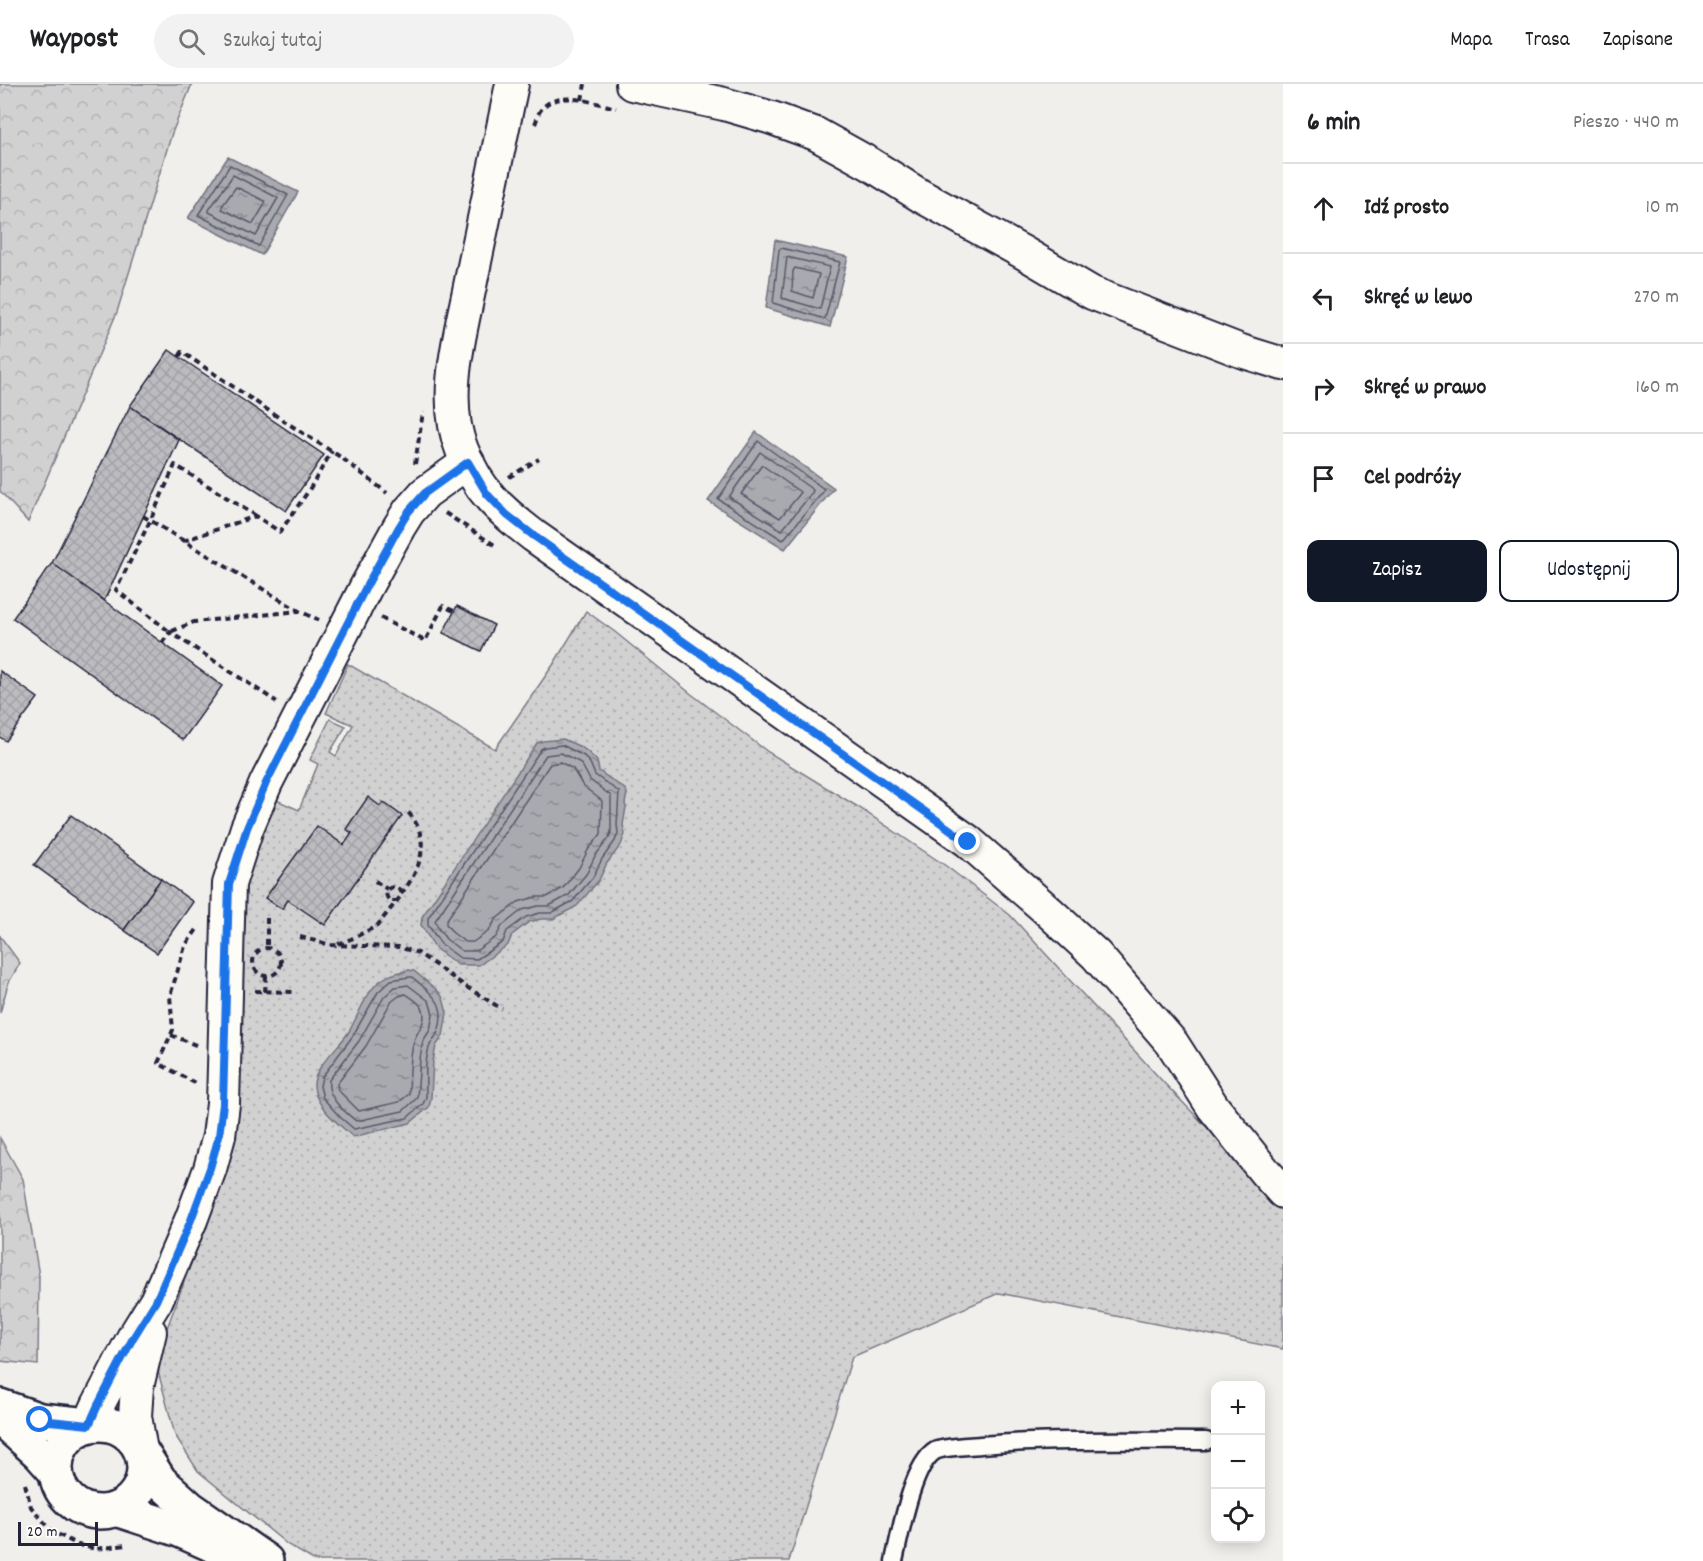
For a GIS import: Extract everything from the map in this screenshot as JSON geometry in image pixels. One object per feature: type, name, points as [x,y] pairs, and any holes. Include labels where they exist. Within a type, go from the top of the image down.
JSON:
[{"type":"main road","points":[[0,1406],[40,1420],[89,1425],[105,1424],[120,1428],[132,1438],[160,1481],[190,1508],[266,1561]]},
{"type":"main road","points":[[0,1418],[56,1471]]},
{"type":"main road","points":[[89,1425],[75,1432],[64,1442],[57,1456],[56,1471],[59,1485],[78,1507],[92,1512],[105,1512],[128,1502],[137,1491],[143,1478],[144,1464],[141,1451]]},
{"type":"main road","points":[[116,1509],[177,1528],[249,1561]]},
{"type":"street","points":[[512,84],[456,356],[452,396],[461,449],[487,494],[507,515],[534,536],[968,842],[1046,909],[1096,955],[1172,1043],[1213,1107],[1283,1192]]},
{"type":"street","points":[[628,97],[724,104],[816,134],[1092,293],[1241,351],[1283,364]]},
{"type":"street","points":[[89,1425],[133,1338],[156,1301],[194,1211],[219,1136],[223,1104],[229,884],[247,828],[266,783],[399,527],[425,493],[468,462]]},
{"type":"street","points":[[141,1451],[135,1416],[137,1387],[156,1301]]},
{"type":"lane","points":[[894,1561],[921,1464],[936,1450],[1018,1442],[1206,1440]]},
{"type":"path","points":[[582,100],[585,84]]},
{"type":"path","points":[[502,130],[523,134],[534,126],[541,110],[552,101],[571,98],[582,100],[628,97]]},
{"type":"path","points":[[179,357],[182,352],[332,451],[389,494]]},
{"type":"path","points":[[285,708],[170,632],[116,590],[175,465],[280,532],[332,451]]},
{"type":"path","points":[[456,519],[504,480],[539,459]]},
{"type":"path","points":[[144,516],[299,611],[317,619]]},
{"type":"path","points":[[183,541],[256,516]]},
{"type":"path","points":[[377,616],[425,641],[443,606],[454,611]]},
{"type":"path","points":[[162,643],[170,632],[194,621],[299,611]]},
{"type":"path","points":[[336,945],[377,926],[397,901],[418,865],[422,850],[419,829],[407,811]]},
{"type":"path","points":[[375,881],[387,890]]},
{"type":"path","points":[[397,901],[390,901],[385,893],[391,887],[396,887],[401,894]]},
{"type":"path","points":[[267,918],[267,949]]},
{"type":"path","points":[[300,938],[336,945],[399,947],[418,953],[502,1009]]},
{"type":"path","points":[[267,949],[275,950],[281,962],[280,967],[275,974],[266,976],[258,973],[254,960],[258,952],[267,949]]},
{"type":"path","points":[[266,976],[266,992],[293,992]]},
{"type":"path","points":[[23,1477],[31,1507],[52,1531],[78,1545],[96,1548],[129,1544]]},
{"type":"green space","points":[[0,84],[192,84],[172,133],[117,312],[28,522],[0,491]]},
{"type":"green space","points":[[586,611],[768,752],[858,807],[946,866],[1010,915],[1165,1084],[1283,1206],[1283,1349],[999,1293],[852,1357],[789,1561],[315,1561],[288,1545],[198,1471],[175,1435],[155,1360],[230,1159],[239,895],[272,798],[299,810],[318,764],[310,760],[330,719],[346,726],[330,752],[336,756],[353,725],[326,713],[348,664],[495,749],[553,665]]},
{"type":"green space","points":[[0,936],[20,963],[8,984],[0,1013]]},
{"type":"green space","points":[[0,1138],[23,1179],[39,1276],[38,1365],[0,1361]]},
{"type":"water","points":[[228,157],[298,192],[262,255],[188,218]]},
{"type":"water","points":[[775,240],[848,257],[830,327],[766,308]]},
{"type":"water","points":[[756,432],[834,488],[785,549],[708,501]]},
{"type":"water","points":[[563,739],[588,752],[597,761],[599,771],[626,790],[623,825],[625,834],[621,845],[607,863],[599,880],[577,906],[553,919],[529,922],[512,935],[508,945],[479,965],[458,965],[436,949],[421,925],[422,917],[537,743]]},
{"type":"water","points":[[409,970],[414,971],[439,992],[447,1013],[443,1036],[436,1046],[433,1061],[429,1107],[410,1123],[353,1137],[323,1108],[315,1094],[317,1072],[348,1033],[373,988],[385,978]]},
{"type":"building","points":[[169,350],[324,455],[286,511],[130,406]]},
{"type":"building","points":[[130,406],[179,440],[104,601],[52,563]]},
{"type":"building","points":[[52,563],[222,686],[183,740],[13,618]]},
{"type":"building","points":[[457,606],[494,625],[481,651],[443,633]]},
{"type":"building","points":[[0,671],[38,698],[6,741],[0,737]]},
{"type":"building","points":[[368,797],[380,806],[383,802],[402,816],[325,925],[288,900],[282,909],[265,898],[317,826],[344,845],[352,833],[346,829]]},
{"type":"building","points":[[71,815],[161,879],[124,930],[34,865]]},
{"type":"building","points":[[161,879],[193,902],[157,953],[124,930]]},
{"type":"route","points":[[40,1420],[89,1425],[133,1338],[156,1301],[191,1220],[219,1136],[223,1104],[229,884],[247,828],[266,783],[399,527],[425,493],[468,462],[487,494],[507,515],[534,536],[968,842]]}]
